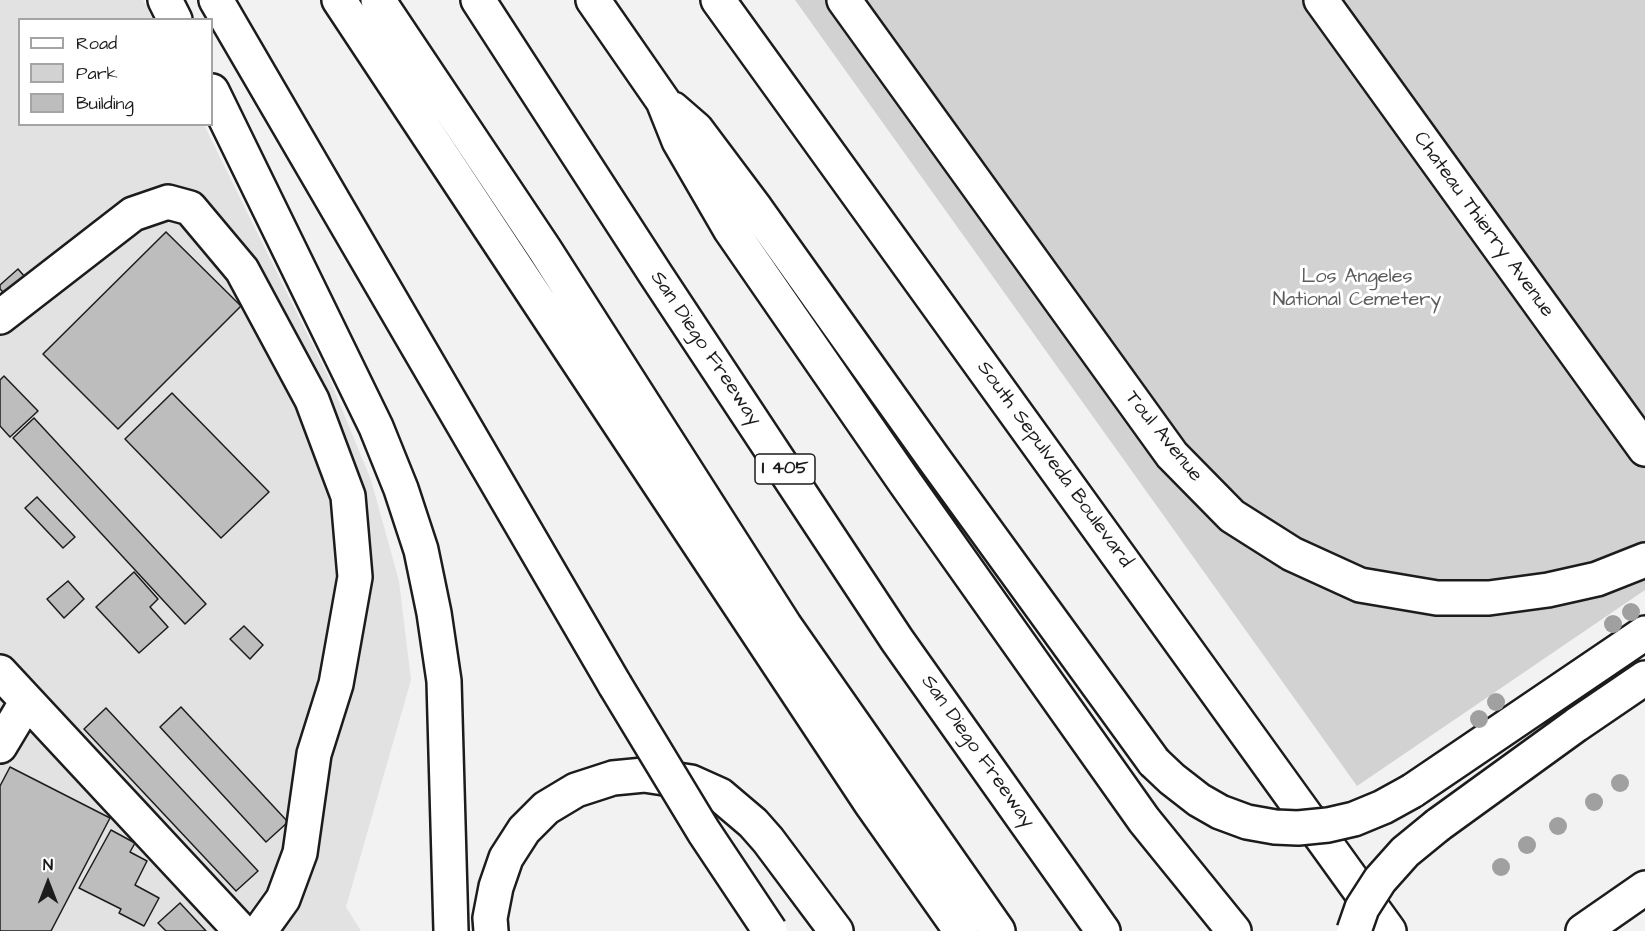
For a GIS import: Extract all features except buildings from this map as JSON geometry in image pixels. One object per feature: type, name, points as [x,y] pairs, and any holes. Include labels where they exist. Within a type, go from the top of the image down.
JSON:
[{"type":"main road","points":[[165,0],[174,18]]},
{"type":"main road","points":[[216,0],[615,685],[704,832],[770,931]]},
{"type":"main road","points":[[339,0],[870,802],[961,931]]},
{"type":"main road","points":[[378,0],[545,250],[785,626],[998,931]]},
{"type":"main road","name":"San Diego Freeway","points":[[478,0],[897,640],[1103,931]]},
{"type":"main road","points":[[592,0],[663,101],[679,141],[730,229],[904,481],[1144,820],[1234,931]]},
{"type":"main road","name":"South Sepulveda Boulevard","points":[[718,0],[1389,931]]},
{"type":"main road","name":"Toul Avenue","points":[[844,0],[1172,455],[1232,516],[1292,554],[1360,585],[1437,598],[1489,598],[1548,590],[1597,579],[1645,560]]},
{"type":"main road","name":"Chateau Thierry Avenue","points":[[1321,0],[1645,450]]},
{"type":"main road","points":[[213,93],[376,427],[401,489],[421,550],[444,681],[450,931]]},
{"type":"main road","points":[[663,101],[696,129],[742,190],[1154,762],[1199,800],[1220,812],[1247,822],[1275,827],[1308,827],[1354,819],[1383,807],[1412,791],[1645,633]]},
{"type":"main road","points":[[0,317],[133,214],[168,201],[190,208],[242,270],[312,400],[348,496],[356,578],[336,684],[314,754],[300,853],[283,899],[260,931]]},
{"type":"main road","points":[[0,672],[241,931]]},
{"type":"main road","points":[[1354,931],[1362,908],[1380,880],[1405,852],[1438,825],[1645,678]]},
{"type":"main road","points":[[0,746],[27,701]]},
{"type":"main road","points":[[491,931],[490,918],[496,887],[506,858],[524,830],[546,808],[576,790],[612,778],[644,775],[691,782],[720,795],[753,823],[768,840],[836,931]]},
{"type":"main road","points":[[1583,931],[1645,888]]},
{"type":"shaded area","points":[[0,0],[143,0],[152,18],[18,18],[18,126],[204,126],[330,380],[371,480],[399,581],[411,680],[346,907],[361,931],[0,931]]},
{"type":"green space","name":"Los Angeles National Cemetery","points":[[795,0],[1645,0],[1645,590],[1357,786]]}]
